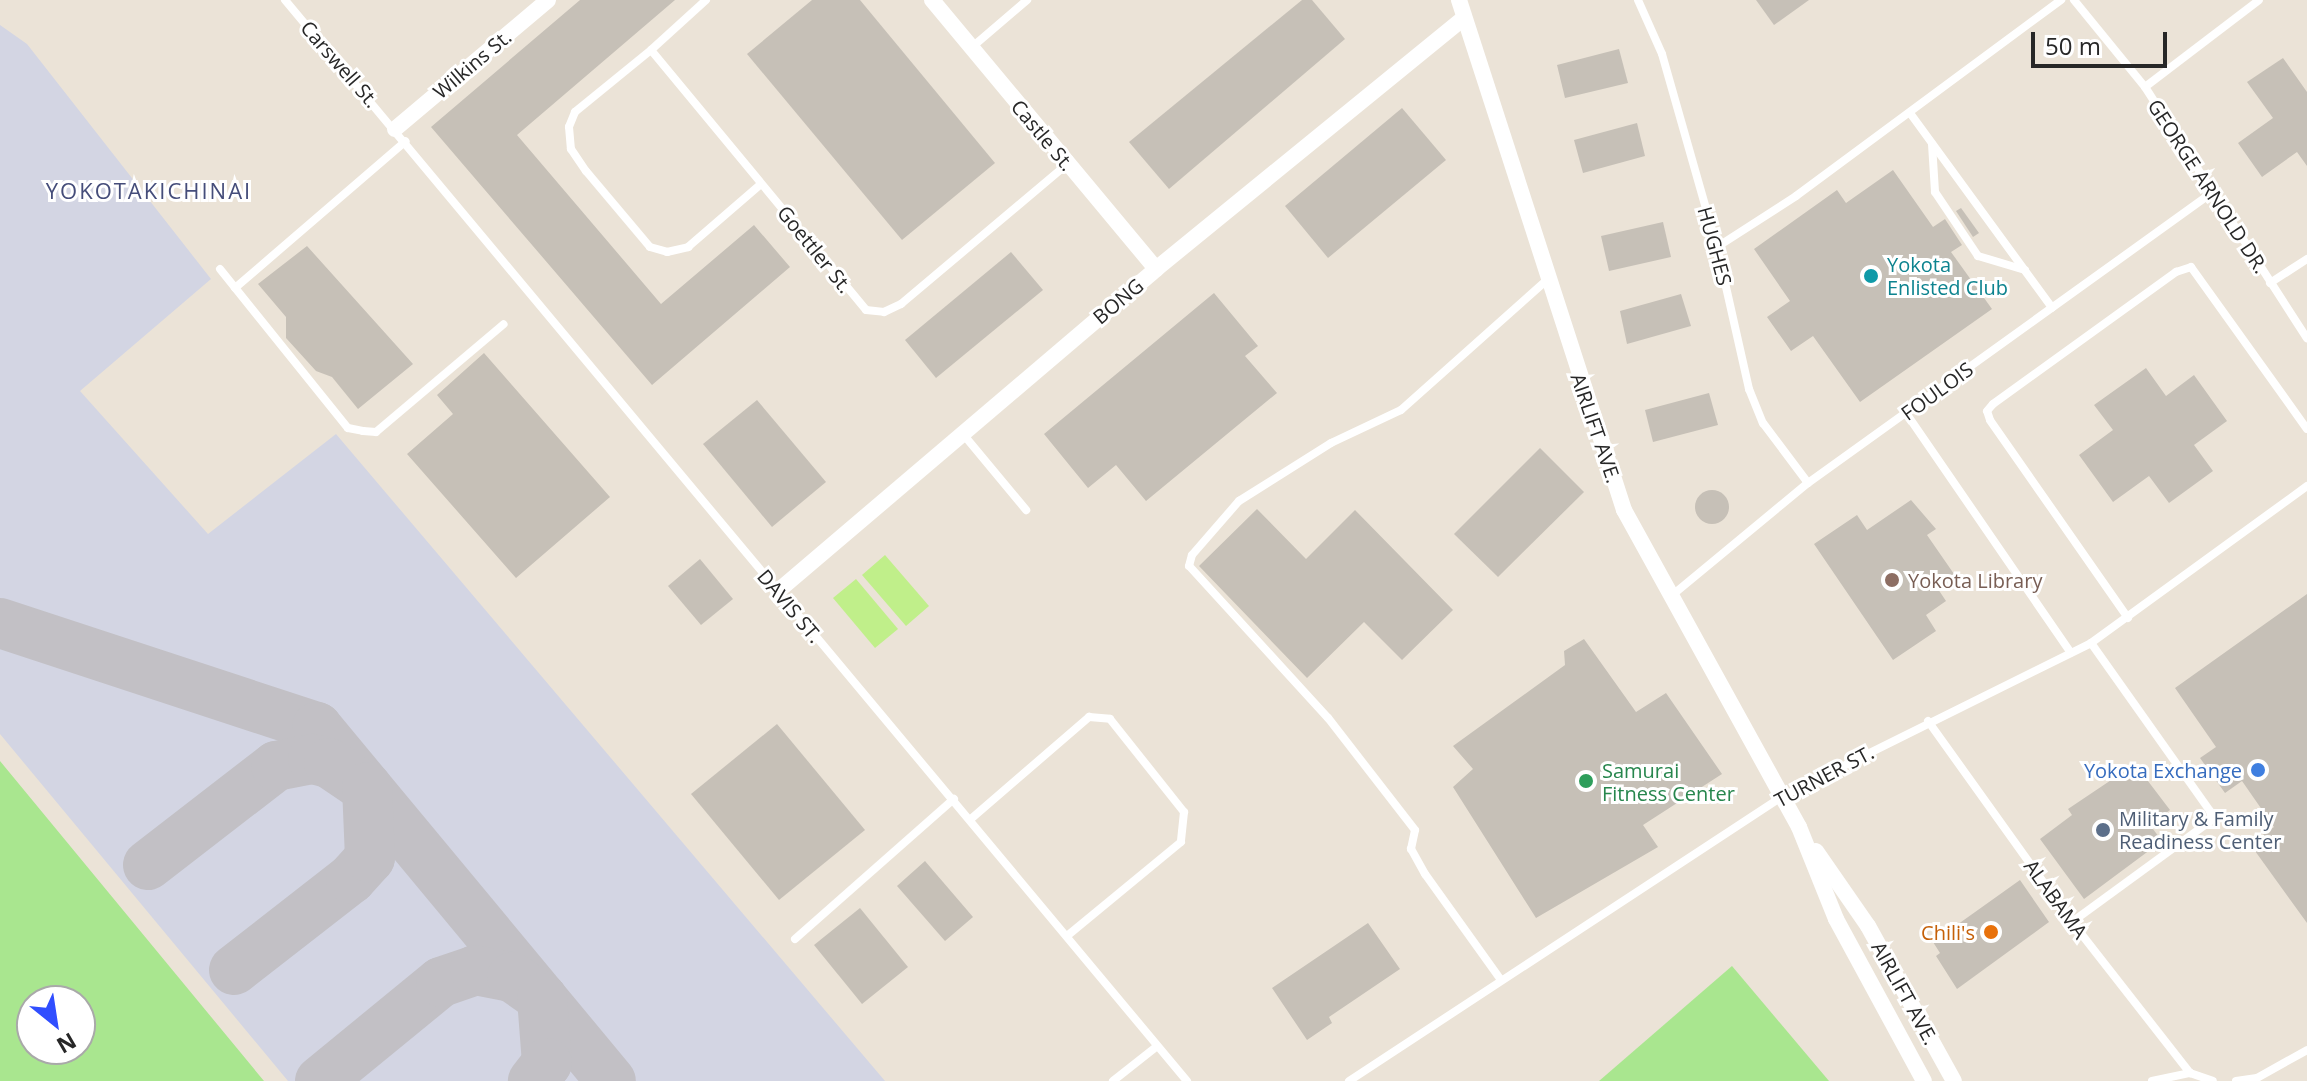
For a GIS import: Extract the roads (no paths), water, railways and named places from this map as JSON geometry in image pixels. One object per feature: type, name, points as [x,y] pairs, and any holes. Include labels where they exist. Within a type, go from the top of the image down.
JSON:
[{"type":"street","name":"Wilkins St.","points":[[400,135],[548,0]]},
{"type":"street","name":"Castle St.","points":[[932,0],[1156,269]]},
{"type":"street","name":"AIRLIFT AVE.","points":[[1459,0],[1547,280],[1624,510],[1670,598],[1783,796],[1799,827],[1836,919],[1924,1081]]},
{"type":"street","name":"BONG","points":[[778,591],[1156,269],[1464,18]]},
{"type":"street","name":"AIRLIFT AVE.","points":[[1799,827],[1868,926],[1954,1081]]},
{"type":"lane","name":"Carswell St.","points":[[285,0],[400,135]]},
{"type":"lane","points":[[706,0],[575,112],[569,127],[571,149],[650,247],[667,252],[688,247],[761,184]]},
{"type":"lane","points":[[971,48],[1027,0]]},
{"type":"lane","name":"HUGHES","points":[[1638,0],[1662,54],[1717,247],[1749,389],[1763,423],[1808,483]]},
{"type":"lane","points":[[1717,247],[1910,113],[2061,0]]},
{"type":"lane","name":"GEORGE ARNOLD DR.","points":[[2074,0],[2145,87],[2307,338]]},
{"type":"lane","points":[[2145,87],[2259,0]]},
{"type":"lane","name":"Goettler St.","points":[[651,50],[866,310],[884,312],[901,304],[1067,164]]},
{"type":"lane","points":[[1910,113],[2052,308]]},
{"type":"lane","points":[[235,288],[400,135]]},
{"type":"lane","name":"DAVIS ST.","points":[[400,135],[778,591],[972,818],[1156,1047],[1187,1081]]},
{"type":"lane","points":[[1932,142],[1935,192],[1978,256],[2026,270]]},
{"type":"lane","name":"FOULOIS","points":[[1670,598],[1741,534],[1808,483],[2211,193]]},
{"type":"lane","points":[[2270,283],[2307,259]]},
{"type":"lane","points":[[2128,618],[1990,420],[1987,411],[1993,404],[2176,272],[2191,267],[2307,429]]},
{"type":"lane","points":[[220,269],[348,428],[363,431],[376,432],[504,324]]},
{"type":"lane","points":[[1501,980],[1425,874],[1411,849],[1415,830],[1328,718],[1189,566],[1192,555],[1239,501],[1331,443],[1401,410],[1547,280]]},
{"type":"lane","points":[[1906,413],[2071,653]]},
{"type":"lane","points":[[963,433],[1026,510]]},
{"type":"lane","name":"TURNER ST.","points":[[1349,1081],[1783,796],[1928,721],[2091,643],[2307,486]]},
{"type":"lane","points":[[2072,922],[2212,820],[2210,811],[2091,643]]},
{"type":"lane","points":[[972,818],[1089,717],[1110,719],[1184,812],[1181,842],[1067,936]]},
{"type":"lane","name":"ALABAMA","points":[[1928,721],[2072,922],[2190,1073]]},
{"type":"lane","points":[[795,939],[954,799]]},
{"type":"lane","points":[[1113,1081],[1156,1047]]},
{"type":"lane","points":[[2236,1081],[2257,1078],[2307,1050]]},
{"type":"lane","points":[[2152,1081],[2190,1073],[2213,1081]]},
{"type":"place","name":"Yokota Enlisted Club","points":[[1871,276]]},
{"type":"place","name":"Yokota Library","points":[[1892,580]]},
{"type":"place","name":"Yokota Exchange","points":[[2258,770]]},
{"type":"place","name":"Samurai Fitness Center","points":[[1586,781]]},
{"type":"place","name":"Military & Family Readiness Center","points":[[2103,830]]},
{"type":"place","name":"Chili's","points":[[1991,932]]},
{"type":"district","name":"YOKOTAKICHINAI","points":[[149,191]]}]
